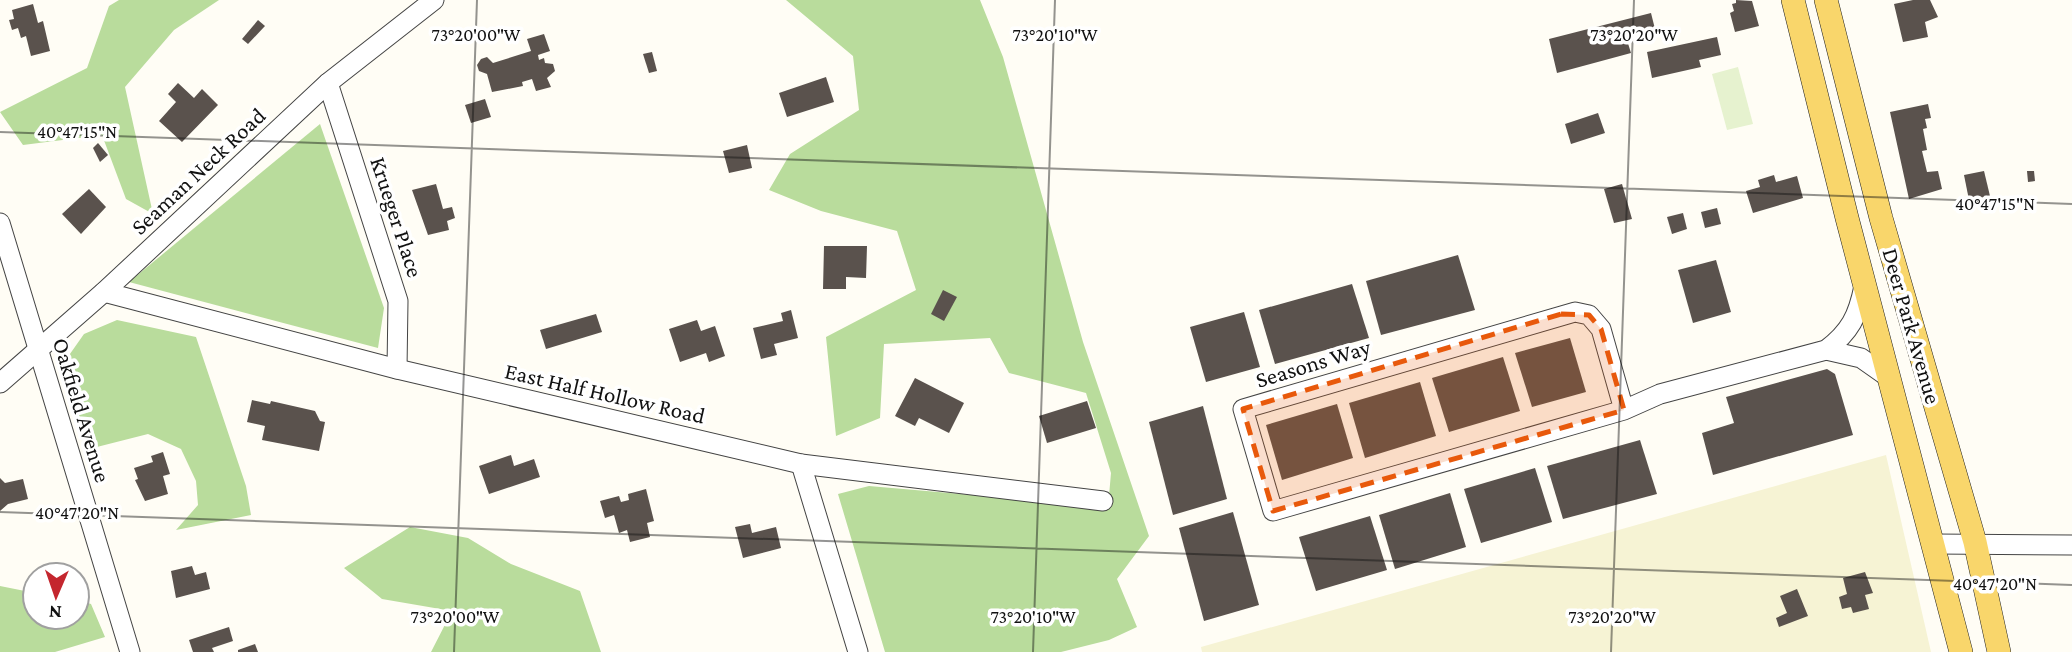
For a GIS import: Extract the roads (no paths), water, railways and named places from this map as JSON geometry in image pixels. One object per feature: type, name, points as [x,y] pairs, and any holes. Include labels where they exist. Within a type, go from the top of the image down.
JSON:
[{"type":"main road","name":"Deer Park Avenue","points":[[1793,0],[1864,286],[1961,652]]},
{"type":"main road","name":"Deer Park Avenue","points":[[1826,0],[1881,218],[1975,542],[1999,652]]},
{"type":"street","name":"Seaman Neck Road","points":[[0,383],[104,292],[328,83],[434,0]]},
{"type":"street","name":"Krueger Place","points":[[328,83],[398,301],[397,369]]},
{"type":"street","name":"Oakfield Avenue","points":[[0,223],[130,652]]},
{"type":"street","points":[[1826,350],[1846,335],[1854,322],[1864,286]]},
{"type":"street","name":"East Half Hollow Road","points":[[104,292],[397,369],[801,464],[1103,501]]},
{"type":"street","name":"Seasons Way","points":[[1624,410],[1601,329],[1589,315],[1574,312],[1243,409],[1273,511],[1624,410],[1660,394],[1826,350]]},
{"type":"street","points":[[1826,350],[1861,358],[1888,377]]},
{"type":"street","points":[[801,464],[858,652]]},
{"type":"street","points":[[1934,544],[1975,542],[2072,545]]}]
